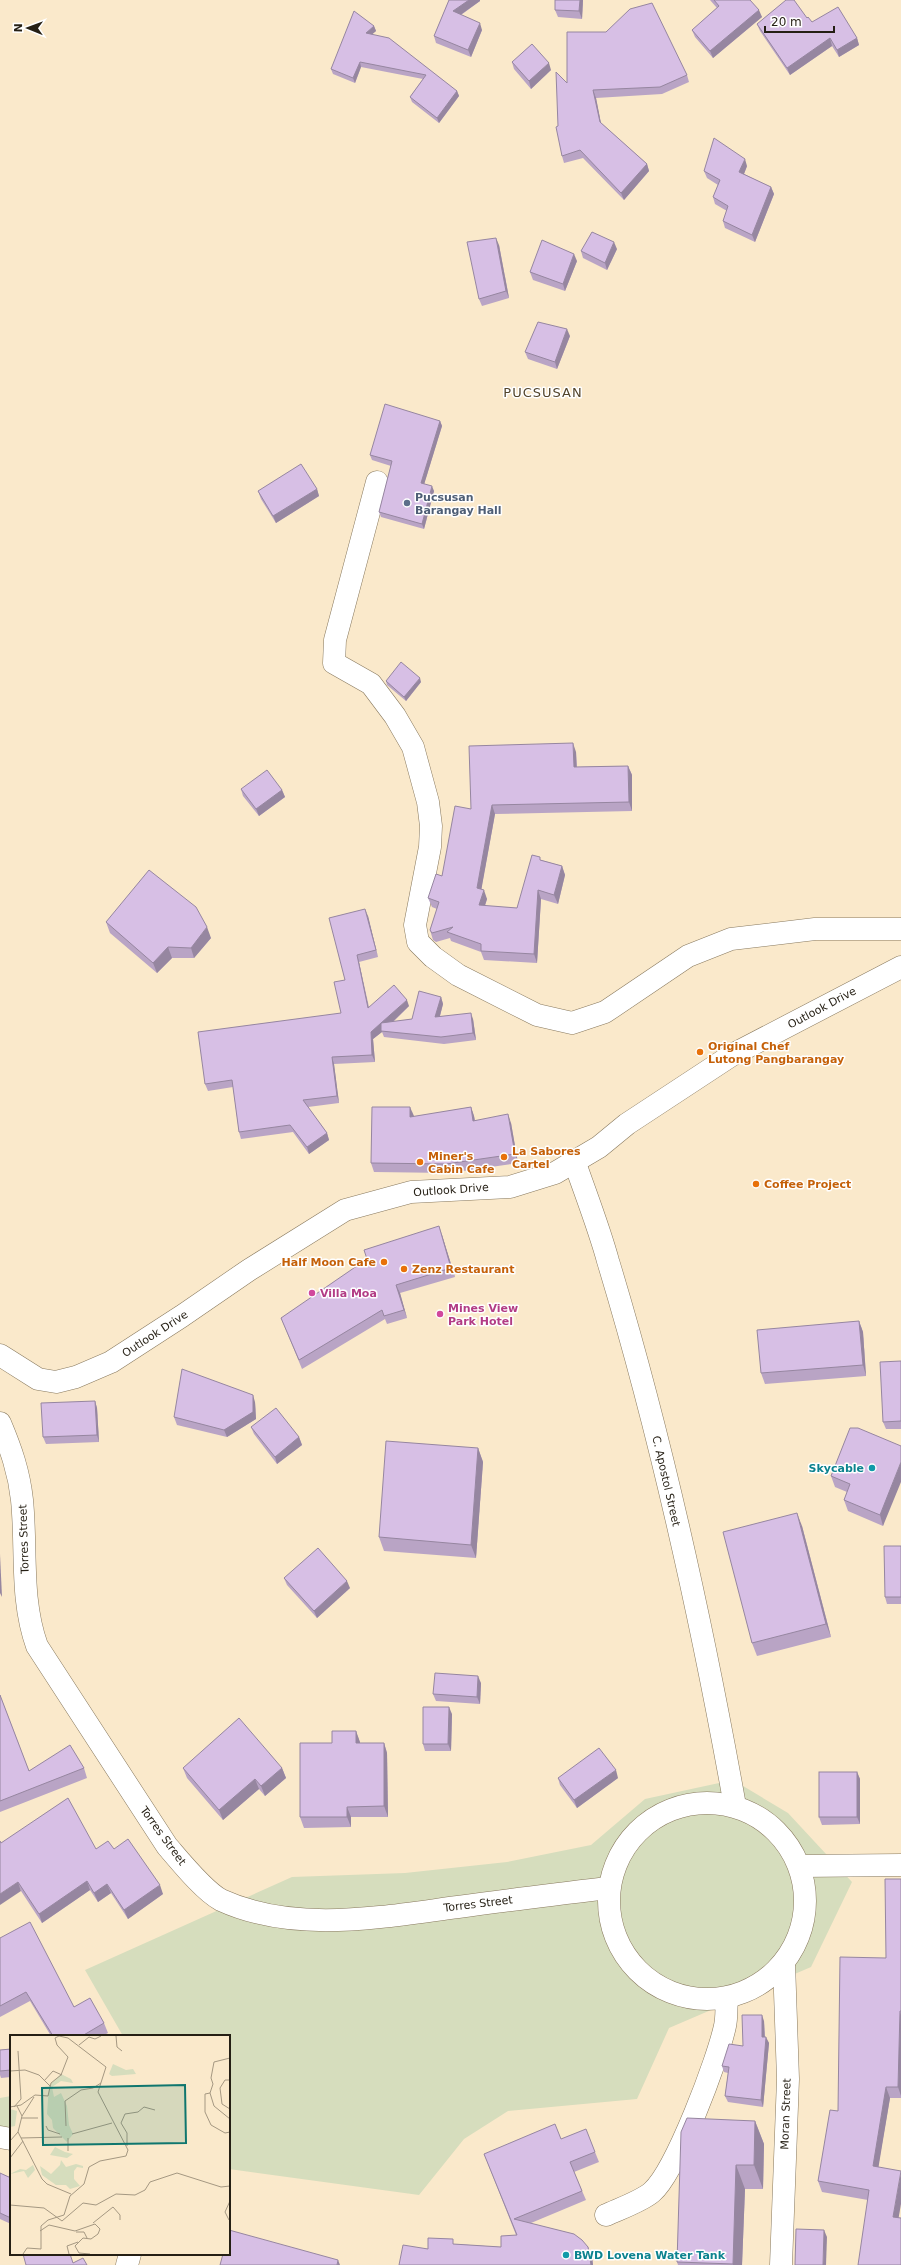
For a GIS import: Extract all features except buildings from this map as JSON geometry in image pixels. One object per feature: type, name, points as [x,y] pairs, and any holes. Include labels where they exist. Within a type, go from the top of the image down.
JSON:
[{"type":"street","points":[[377,482],[335,640],[334,663],[371,684],[395,716],[413,747],[428,802],[431,826],[430,847],[415,925],[418,942],[433,958],[458,975],[537,1015],[572,1023],[605,1012],[688,956],[731,939],[815,929],[901,929]]},
{"type":"street","name":"Outlook Drive","points":[[0,1355],[38,1379],[56,1382],[76,1377],[111,1362],[249,1270],[345,1210],[411,1192],[510,1187],[555,1173],[575,1163],[599,1147],[627,1124],[732,1055],[901,967]]},
{"type":"street","name":"C. Apostol Street","points":[[575,1163],[608,1259],[645,1389],[710,1672],[736,1806]]},
{"type":"street","name":"Torres Street","points":[[0,1424],[15,1458],[22,1500],[27,1604],[32,1631],[37,1646],[168,1846],[190,1872],[220,1899],[270,1915],[298,1919],[336,1920],[388,1916],[608,1888]]},
{"type":"street","points":[[693,1802],[736,1806],[763,1819],[785,1840],[800,1866],[806,1900],[802,1926],[800,1933],[784,1963],[768,1979],[748,1992],[727,1999],[689,1999],[654,1986],[627,1960],[610,1926],[608,1888],[623,1848],[653,1817],[693,1802]]},
{"type":"street","points":[[800,1866],[901,1865]]},
{"type":"street","name":"Moran Street","points":[[780,2265],[788,2079],[784,1963]]},
{"type":"street","points":[[606,2215],[652,2193],[664,2178],[684,2139],[710,2073],[725,2026],[727,1999]]},
{"type":"street","points":[[0,2137],[10,2138]]},
{"type":"street","points":[[127,2265],[130,2255]]},
{"type":"green space","points":[[733,1780],[788,1813],[852,1882],[811,1967],[669,2028],[637,2099],[508,2111],[464,2139],[419,2195],[230,2169],[230,2035],[122,2035],[85,1970],[292,1877],[405,1873],[507,1862],[591,1845],[645,1799]]},
{"type":"green space","points":[[10,2096],[10,2149],[0,2148],[0,2098]]},
{"type":"place","name":"Pucsusan Barangay Hall","points":[[407,503]]},
{"type":"place","name":"Original Chef Lutong Pangbarangay","points":[[700,1052]]},
{"type":"place","name":"La Sabores Cartel","points":[[504,1157]]},
{"type":"place","name":"Miner's Cabin Cafe","points":[[420,1162]]},
{"type":"place","name":"Coffee Project","points":[[756,1184]]},
{"type":"place","name":"Half Moon Cafe","points":[[384,1262]]},
{"type":"place","name":"Zenz Restaurant","points":[[404,1269]]},
{"type":"place","name":"Villa Moa","points":[[312,1293]]},
{"type":"place","name":"Mines View Park Hotel","points":[[440,1314]]},
{"type":"place","name":"Skycable","points":[[872,1468]]},
{"type":"place","name":"BWD Lovena Water Tank","points":[[566,2255]]},
{"type":"district","name":"PUCSUSAN","points":[[543,392]]}]
